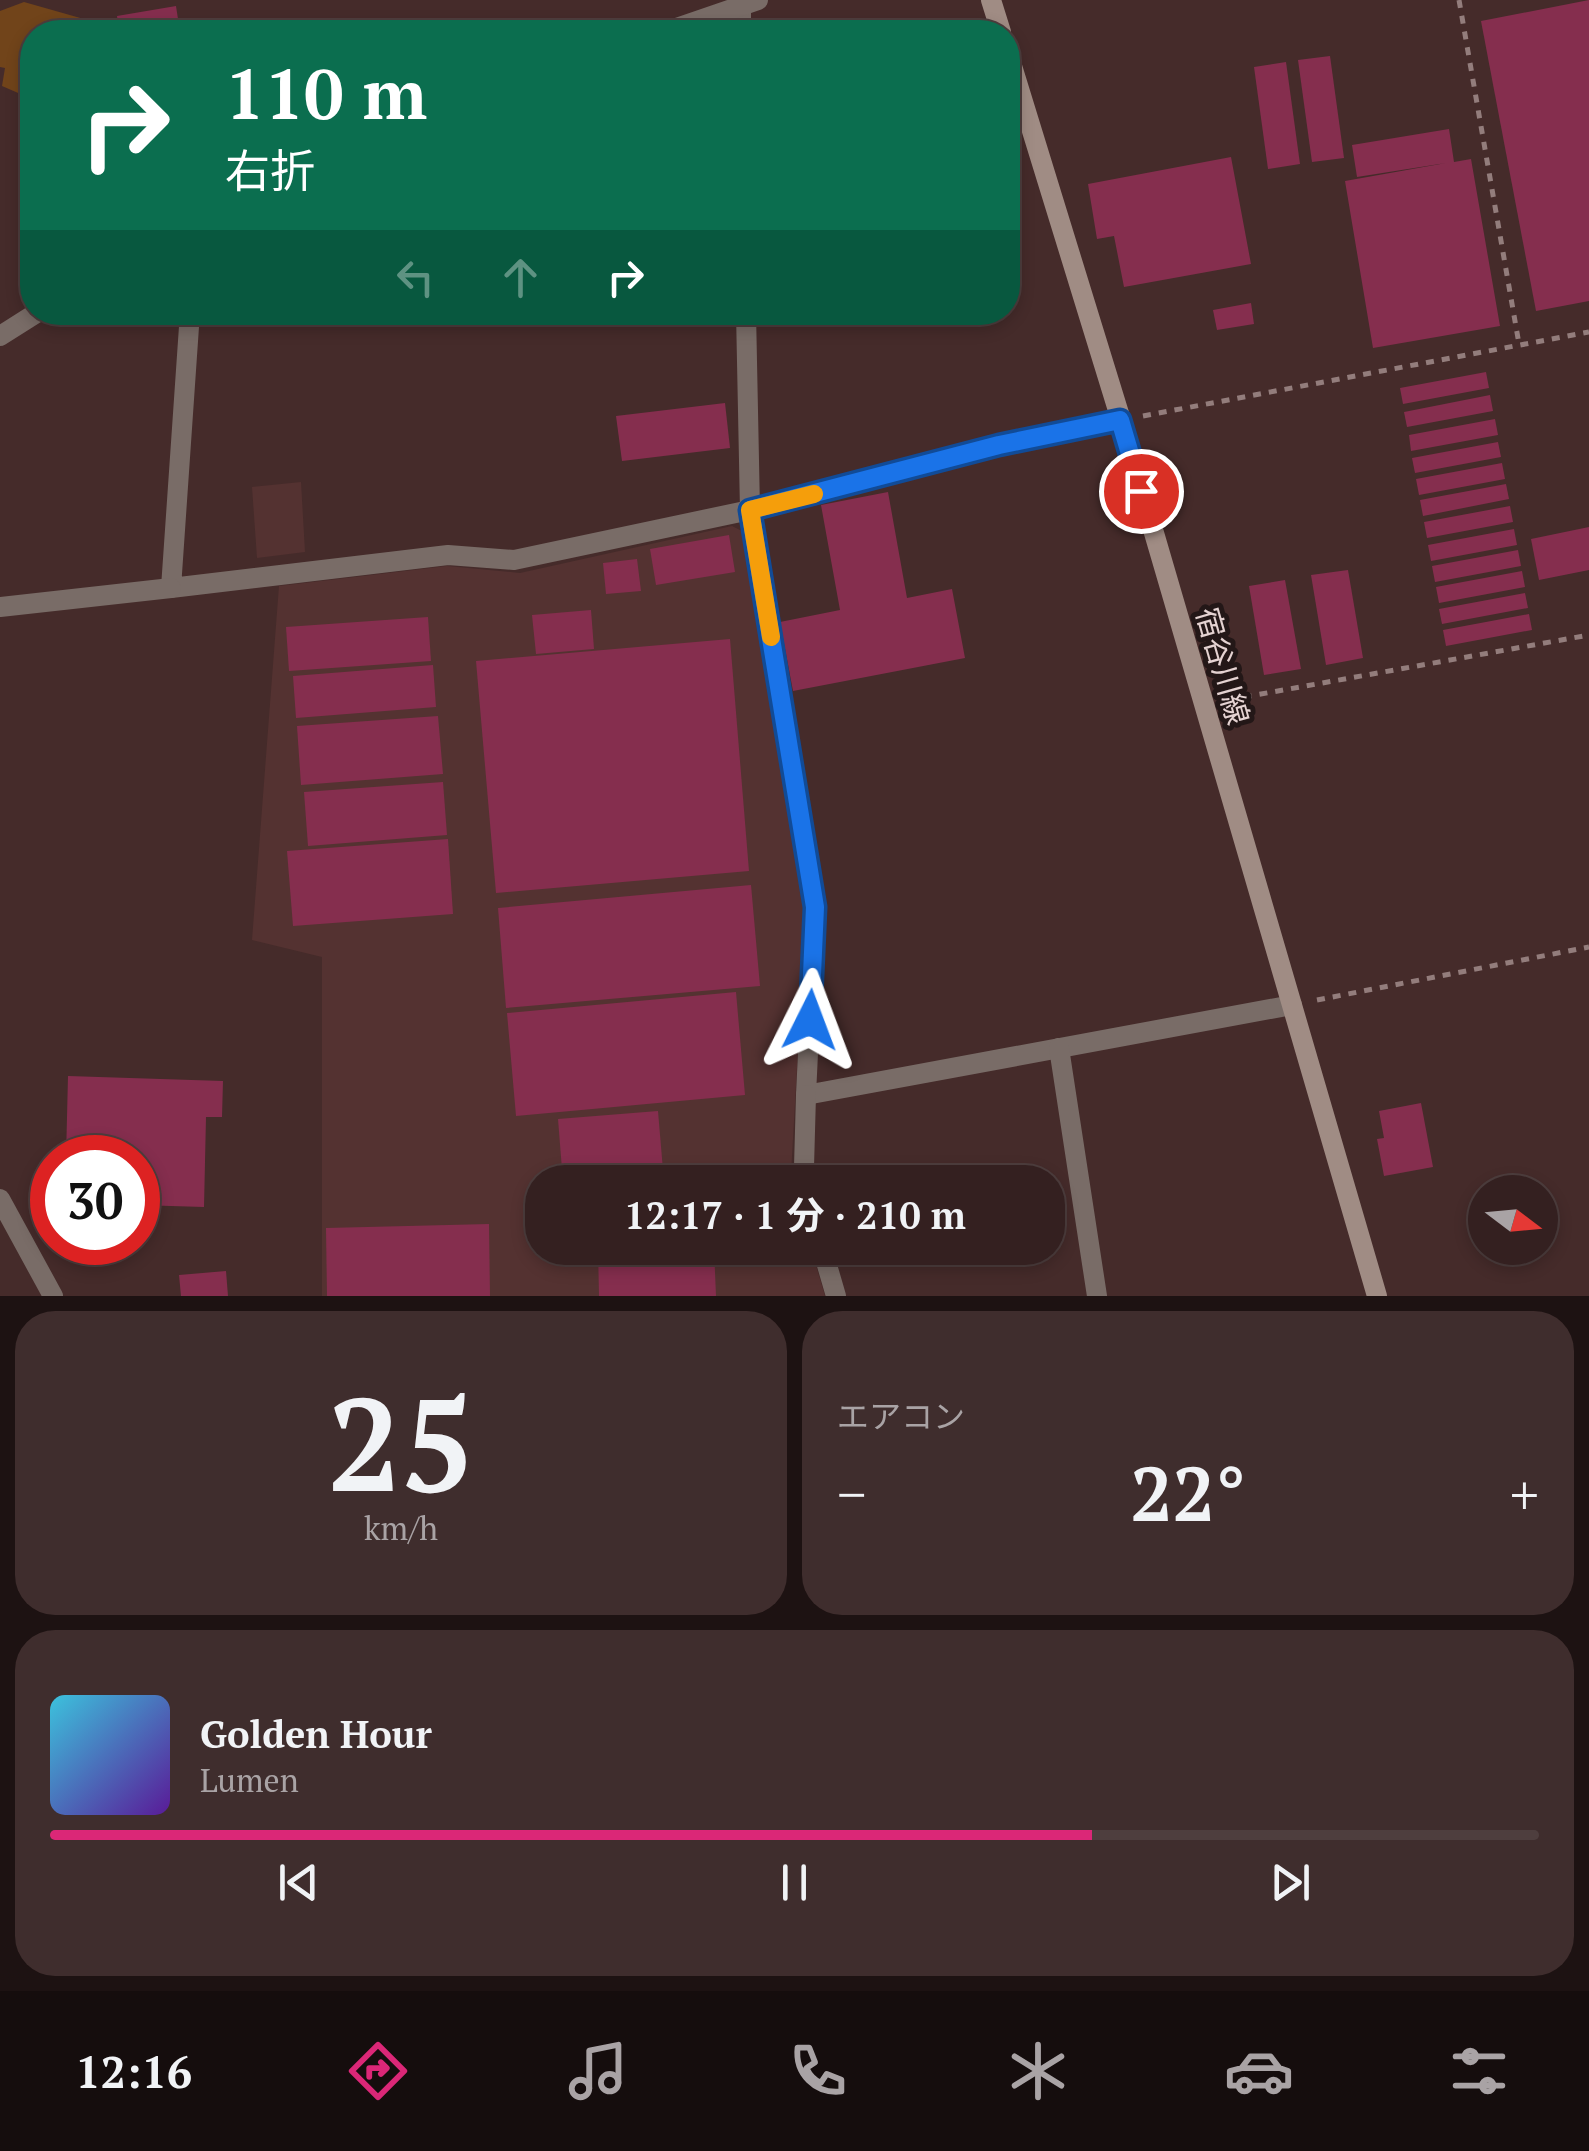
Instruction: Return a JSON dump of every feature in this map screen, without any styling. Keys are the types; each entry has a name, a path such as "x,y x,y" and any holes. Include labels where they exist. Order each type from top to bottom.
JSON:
{"main road":[{"name":"宿谷川線","path":"1020,92 1377,1296"}],"street":[{"path":"700,20 749,3"},
{"path":"171,588 189,325"},
{"path":"746,325 750,510 815,907 804,1165"},
{"path":"0,607 448,555 514,560 750,510 999,445 1120,420"},
{"path":"806,1095 1292,1004"},
{"path":"1059,1048 1098,1296"},
{"path":"0,1198 53,1296"},
{"path":"827,1265 836,1296"}],"path":[{"path":"1458,0 1519,344"},
{"path":"1120,420 1589,332"},
{"path":"1202,704 1589,635"},
{"path":"1292,1004 1589,947"}],"shaded area":[{"path":"24,2 87,20 20,20 20,94 2,86 5,68 0,67 0,11"},
{"path":"301,482 305,552 257,558 252,487"},
{"path":"732,526 742,531 806,909 792,1165 525,1165 525,1265 816,1265 825,1296 322,1296 322,957 252,940 279,586 447,566 520,573"}],"building":[{"path":"1589,0 1589,301 1536,311 1481,21"},
{"path":"176,6 178,20 118,20 117,16"},
{"path":"1330,56 1344,158 1312,162 1298,60"},
{"path":"1286,62 1300,164 1268,169 1254,67"},
{"path":"1449,129 1454,162 1471,159 1500,326 1373,348 1345,181 1446,163 1357,177 1352,145"},
{"path":"1231,157 1251,264 1124,287 1114,236 1097,239 1088,184"},
{"path":"1251,303 1254,324 1217,330 1213,310"},
{"path":"1486,372 1489,388 1403,404 1400,388"},
{"path":"1490,395 1493,411 1407,427 1404,412"},
{"path":"725,403 730,448 622,461 616,416"},
{"path":"1495,419 1498,435 1411,451 1409,435"},
{"path":"1498,442 1501,457 1415,473 1412,458"},
{"path":"1502,463 1505,479 1419,495 1416,479"},
{"path":"1506,484 1509,499 1423,516 1420,500"},
{"path":"888,492 907,598 952,589 965,658 793,691 780,622 840,610 821,505"},
{"path":"1510,506 1513,522 1427,538 1424,522"},
{"path":"1589,527 1589,570 1539,580 1531,539"},
{"path":"1514,529 1517,545 1431,561 1428,545"},
{"path":"729,535 735,572 656,585 650,549"},
{"path":"1518,550 1521,566 1435,582 1432,566"},
{"path":"637,559 641,591 606,594 603,563"},
{"path":"1348,570 1363,658 1326,665 1311,575"},
{"path":"1522,571 1525,587 1439,603 1436,587"},
{"path":"1285,580 1301,669 1264,675 1249,586"},
{"path":"1525,593 1528,608 1442,624 1439,609"},
{"path":"591,610 594,649 536,654 532,615"},
{"path":"1529,614 1532,630 1446,646 1443,630"},
{"path":"428,617 431,661 289,671 286,627"},
{"path":"730,639 749,871 496,893 476,661"},
{"path":"433,665 436,707 296,718 293,676"},
{"path":"438,716 443,774 301,785 297,726"},
{"path":"443,782 447,835 308,846 304,792"},
{"path":"448,839 453,914 293,926 287,851"},
{"path":"751,885 760,986 506,1008 498,908"},
{"path":"736,992 745,1095 516,1116 507,1013"},
{"path":"68,1076 223,1081 222,1117 206,1117 204,1207 160,1206 160,1135 67,1135"},
{"path":"1421,1103 1433,1167 1384,1176 1377,1139 1384,1138 1379,1111"},
{"path":"658,1111 663,1165 562,1165 558,1119"},
{"path":"489,1224 490,1296 327,1296 326,1228"},
{"path":"598,1265 715,1265 716,1296 599,1296"},
{"path":"226,1271 228,1296 181,1296 179,1275"}],"slow traffic":[{"path":"771,637 750,510 814,494"}],"route":[{"path":"810,1020 815,907 750,510 999,445 1120,420 1141,491"}]}
